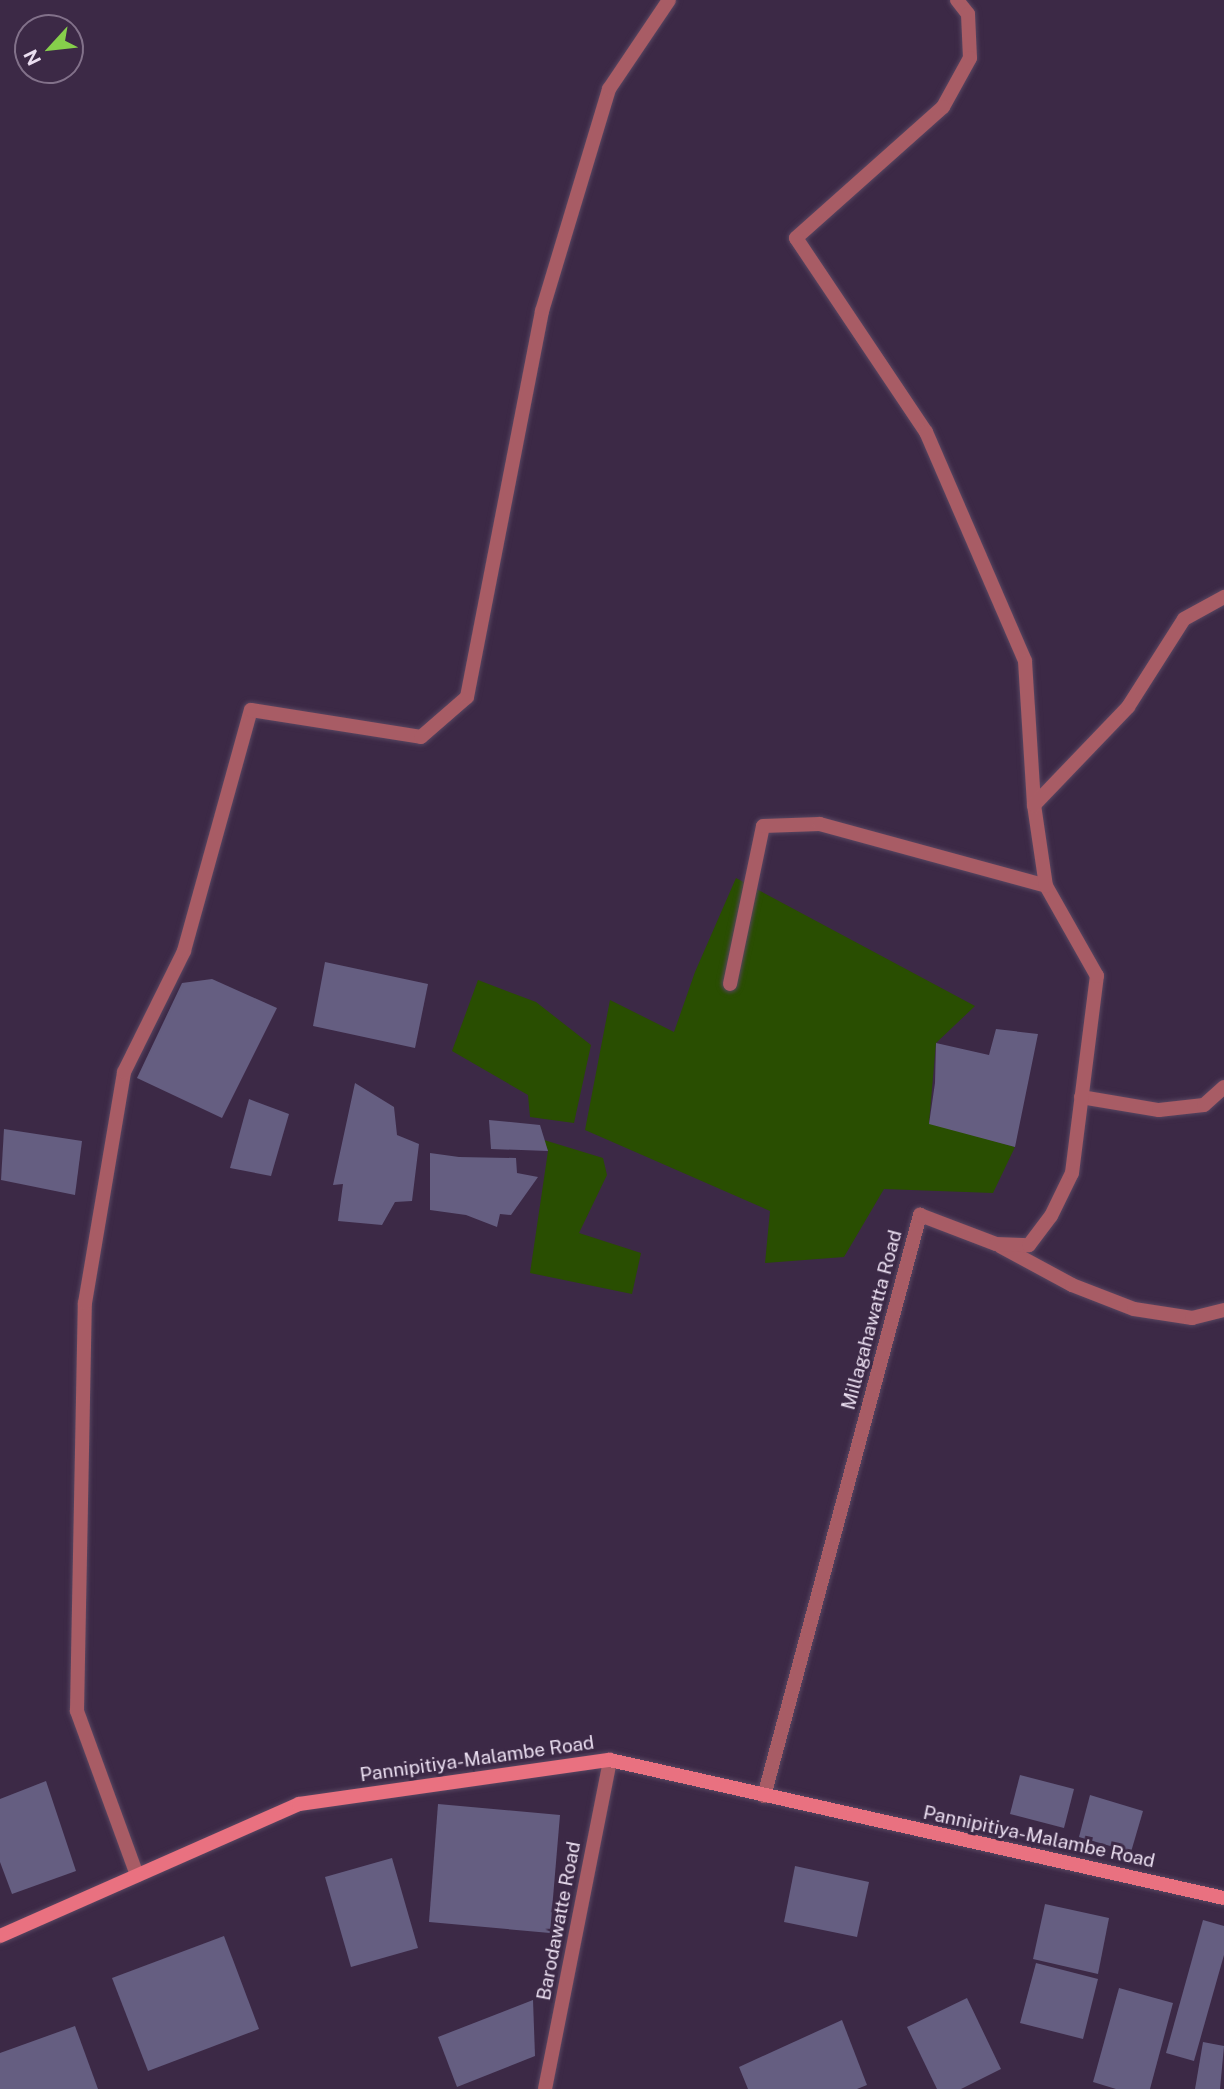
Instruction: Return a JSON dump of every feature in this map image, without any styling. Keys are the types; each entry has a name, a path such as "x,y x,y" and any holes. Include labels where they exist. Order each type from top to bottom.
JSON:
{"street":[{"path":"137,1875 77,1711 85,1303 124,1072 184,951 251,710 421,737 467,696 542,311 609,89 669,0"},
{"name":"Millagahawatta Road","path":"764,1796 920,1215 996,1244 1029,1245 1051,1216 1072,1173 1097,976 1046,886 1034,805 1025,661 926,432 796,237 943,107 970,58 968,14 957,0"},
{"path":"1034,805 1128,707 1184,619 1224,597"},
{"path":"730,984 763,826 820,824 1046,886"},
{"path":"1080,1097 1159,1110 1204,1105 1224,1087"},
{"path":"996,1244 1072,1285 1134,1309 1192,1318 1224,1310"},
{"name":"Pannipitiya-Malambe Road","path":"0,1936 299,1804 610,1760 1224,1898"},
{"name":"Barodawatte Road","path":"545,2089 610,1760"}],"green space":[{"path":"736,878 975,1006 936,1043 929,1123 1015,1147 993,1193 884,1189 844,1257 765,1263 770,1211 585,1130 610,1000 674,1032 695,972"},
{"path":"478,980 536,1002 591,1045 574,1123 530,1117 528,1095 452,1051"},
{"path":"544,1140 603,1158 607,1175 579,1233 641,1253 632,1294 530,1273 548,1151"}],"building":[{"path":"325,962 428,984 415,1048 313,1026"},
{"path":"212,979 277,1008 222,1118 137,1078 182,983"},
{"path":"996,1029 1038,1034 1015,1147 929,1124 935,1083 936,1043 989,1055"},
{"path":"355,1083 394,1107 397,1135 419,1144 412,1201 395,1202 382,1225 338,1221 343,1184 333,1185"},
{"path":"249,1099 289,1114 271,1176 230,1168"},
{"path":"489,1120 540,1125 548,1151 491,1149"},
{"path":"4,1129 82,1141 75,1195 1,1180"},
{"path":"430,1153 459,1157 516,1158 517,1173 538,1177 511,1215 500,1214 497,1227 466,1215 430,1210"},
{"path":"1020,1775 1074,1789 1064,1828 1010,1814"},
{"path":"46,1781 76,1871 12,1894 0,1862 0,1799"},
{"path":"1090,1795 1143,1811 1131,1852 1079,1837"},
{"path":"438,1804 560,1815 550,1933 429,1922"},
{"path":"392,1858 418,1948 351,1967 325,1877"},
{"path":"795,1866 869,1882 857,1937 784,1922"},
{"path":"1045,1904 1109,1918 1098,1974 1033,1959"},
{"path":"1203,1920 1224,1926 1224,1955 1194,2061 1166,2053"},
{"path":"224,1936 259,2029 148,2071 112,1978"},
{"path":"1036,1963 1098,1979 1083,2039 1020,2023"},
{"path":"1119,1988 1173,2003 1150,2089 1116,2089 1093,2082"},
{"path":"967,1998 1001,2069 961,2089 937,2089 907,2027"},
{"path":"533,2000 535,2056 457,2087 438,2037"},
{"path":"842,2020 867,2085 857,2089 748,2089 739,2067"},
{"path":"75,2026 98,2089 0,2089 0,2053"},
{"path":"1203,2042 1224,2046 1220,2089 1195,2089"}]}
